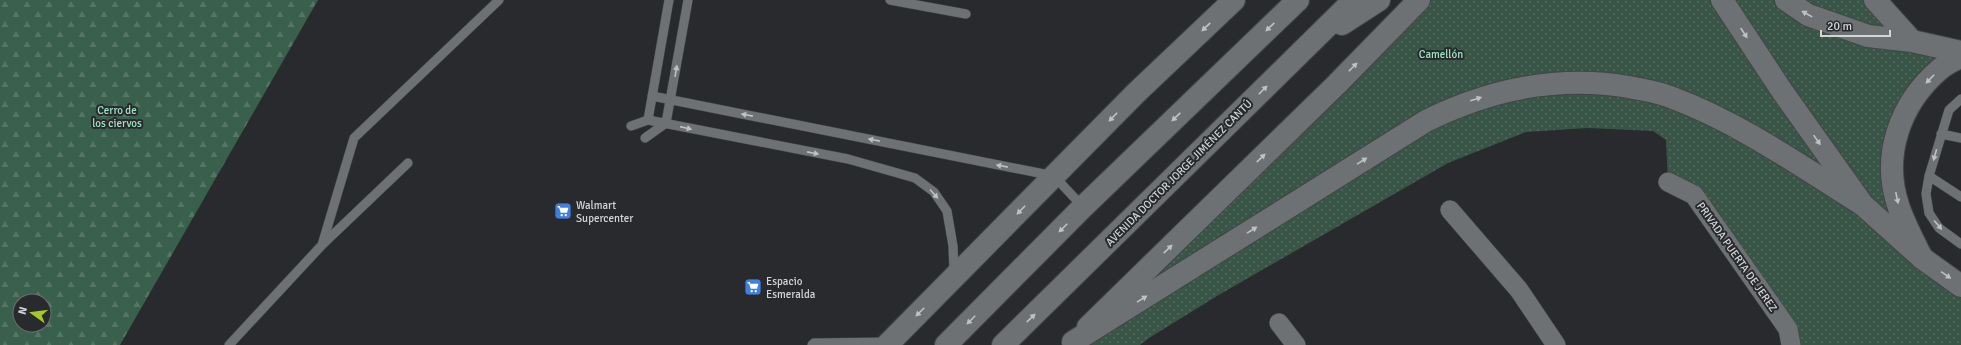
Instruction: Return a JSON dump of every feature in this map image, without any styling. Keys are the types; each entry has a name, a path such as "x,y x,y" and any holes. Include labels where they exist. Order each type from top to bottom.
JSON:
{"main road":[{"path":"946,345 1083,207 1298,0"},
{"name":"AVENIDA DOCTOR JORGE JIMÉNEZ CANTÚ","path":"1003,345 1354,0"},
{"path":"1308,46 1379,0"},
{"path":"1071,343 1337,84 1420,0"},
{"path":"1722,0 1782,91 1863,205"},
{"path":"1786,0 1808,15 1838,27 1868,36 1912,41 1961,52"},
{"path":"1875,0 1912,41"},
{"path":"889,344 1136,93 1231,1"},
{"path":"1922,258 1899,208 1891,168 1894,138 1908,109 1927,82 1941,68 1961,56"},
{"path":"1071,343 1426,121 1477,99 1532,86 1562,82 1604,83 1650,91 1672,97 1709,113 1786,156 1863,205 1922,258 1961,286"}],"street":[{"name":"PRIVADA PUERTA DE JEREZ","path":"1668,182 1694,195 1788,330 1791,345"},
{"path":"1450,210 1519,290 1556,345"},
{"path":"1279,323 1296,345"}],"lane":[{"path":"322,245 354,138 499,0"},
{"path":"648,120 669,0"},
{"path":"645,138 666,123 688,0"},
{"path":"890,0 966,14"},
{"path":"652,96 1054,176 1083,207"},
{"path":"1961,100 1949,110 1941,134 1926,194 1928,213 1939,228 1961,244"},
{"path":"631,126 648,120 666,123 848,159 915,178 934,192 947,211 953,246 955,278"},
{"path":"1941,134 1961,138"},
{"path":"229,345 322,245 408,163"},
{"path":"1930,176 1961,196"},
{"path":"812,345 814,343 889,344"}],"green space":[{"name":"Cerro de los ciervos","path":"0,0 318,0 120,345 0,345"},
{"name":"Camellón","path":"1418,0 1875,0 1912,41 1961,52 1927,81 1891,168 1922,258 1961,286 1961,345 1791,345 1694,195 1668,182 1666,140 1653,131 1588,128 1526,132 1448,163 1217,296 1140,345 1070,345"}],"place":[{"name":"Walmart Supercenter","path":"563,211"},
{"name":"Espacio Esmeralda","path":"753,287"}]}
